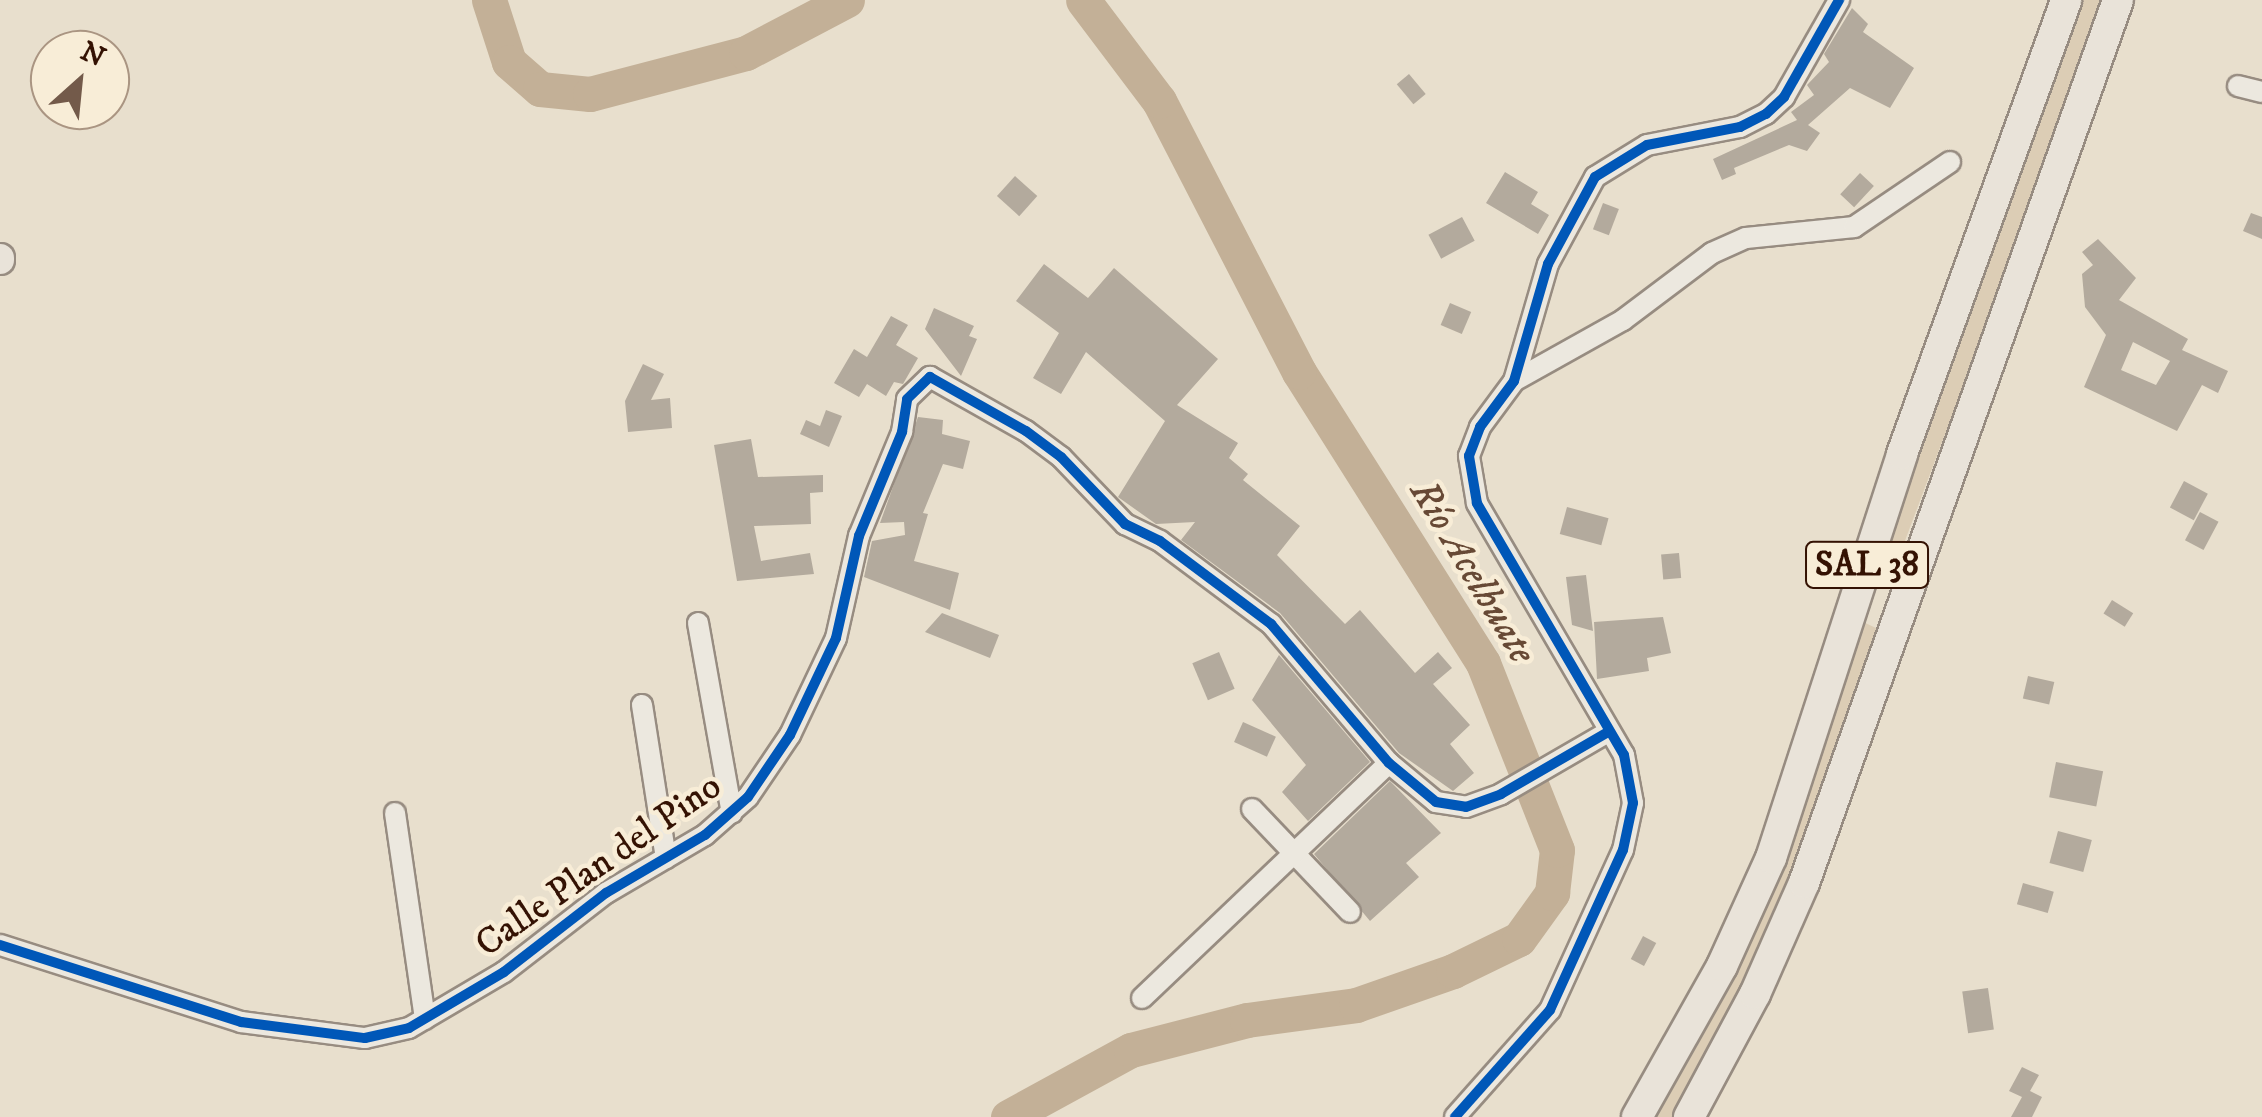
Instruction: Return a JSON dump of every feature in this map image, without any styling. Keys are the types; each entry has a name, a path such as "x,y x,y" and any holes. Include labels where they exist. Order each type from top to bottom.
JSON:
{"highway":[{"name":"SAL 38","path":"1637,1117 1722,966 1771,858 1874,543 2066,0"},
{"name":"SAL 38","path":"1689,1117 1796,901 1915,556 2076,129 2118,0"},
{"path":"1874,543 1876,558 1894,571 1915,556"},
{"path":"1850,617 1862,602 1875,604 1890,613 1891,630"}],"street":[{"path":"1455,1117 1550,1010 1623,850 1632,777 1470,480 1469,456 1480,427 1514,380 1548,264 1595,178 1618,157 1647,145 1740,127 1766,114 1784,98 1839,0"},
{"path":"2238,86 2262,92"},
{"path":"1514,380 1623,320 1712,253 1746,238 1854,227 1950,162"},
{"name":"Calle Plan del Pino","path":"0,945 224,1017 296,1032 377,1036 425,1018 504,972 606,893 666,858 732,812 790,735 831,649 859,536 902,432 907,398 930,377 1026,431 1062,457 1125,524 1160,541 1271,624 1389,763 1448,806 1502,794 1608,732"},
{"path":"698,623 732,812"},
{"path":"642,705 666,858"},
{"path":"1142,998 1389,763"},
{"path":"1252,809 1350,912"},
{"path":"395,814 425,1018"}],"shaded area":[{"path":"2080,0 2108,0 1897,562 1882,552"},
{"path":"1861,621 1876,628 1876,641 1794,885 1676,1117 1647,1117"}],"building":[{"path":"1852,8 1868,24 1863,32 1914,68 1890,108 1850,88 1808,125 1820,133 1807,151 1789,145 1734,168 1736,174 1722,180 1713,159 1797,120 1791,112 1814,95 1807,85 1829,62 1824,54"},
{"path":"1409,74 1426,94 1413,104 1397,84"},
{"path":"1505,172 1538,192 1531,204 1549,215 1538,234 1486,203"},
{"path":"1860,173 1874,186 1854,207 1840,194"},
{"path":"1015,176 1037,196 1019,216 997,196"},
{"path":"1603,203 1619,209 1609,235 1593,229"},
{"path":"2251,213 2262,217 2262,239 2243,231"},
{"path":"1462,217 1475,241 1441,259 1428,235"},
{"path":"2098,239 2136,278 2119,300 2188,339 2182,350 2228,371 2218,393 2202,385 2177,431 2084,387 2106,335 2085,307 2082,274 2093,265 2082,252","holes":["2133,342 2170,361 2156,385 2121,370"]},
{"path":"1044,264 1088,298 1114,268 1218,359 1177,405 1238,443 1229,458 1248,474 1243,480 1300,526 1277,555 1345,624 1360,610 1415,673 1438,652 1452,668 1433,684 1470,725 1450,744 1474,773 1453,791 1399,753 1280,613 1181,540 1195,522 1156,524 1118,497 1165,421 1086,352 1061,394 1033,378 1059,333 1016,301"},
{"path":"1450,303 1471,312 1462,334 1441,325"},
{"path":"934,308 974,326 969,336 977,339 961,376 925,329"},
{"path":"891,316 908,325 896,345 918,358 903,384 894,382 886,396 867,384 859,397 834,383 854,349 867,357"},
{"path":"643,364 664,374 651,400 670,398 672,428 628,432 625,401"},
{"path":"826,410 842,416 829,447 800,434 806,420 820,426"},
{"path":"918,417 943,420 942,434 970,441 963,469 943,464 923,513 928,514 914,561 959,573 950,610 864,577 872,541 905,535 904,522 880,523"},
{"path":"751,439 758,477 823,475 823,492 810,493 811,524 754,526 761,561 810,553 814,574 737,581 714,445"},
{"path":"2184,481 2208,494 2194,520 2170,507"},
{"path":"1567,507 1609,518 1601,545 1560,534"},
{"path":"2200,512 2219,522 2204,550 2185,540"},
{"path":"1679,553 1681,578 1663,579 1661,555"},
{"path":"1586,575 1593,631 1572,625 1566,577"},
{"path":"2112,600 2133,613 2125,627 2104,614"},
{"path":"942,613 999,635 990,658 925,632"},
{"path":"1663,617 1671,653 1647,658 1649,671 1597,679 1594,622"},
{"path":"1219,652 1235,689 1208,700 1192,663"},
{"path":"1279,655 1370,762 1308,821 1282,792 1306,765 1252,700"},
{"path":"2028,676 2054,682 2049,704 2023,698"},
{"path":"1243,722 1276,737 1267,757 1234,742"},
{"path":"2056,762 2103,771 2096,806 2049,797"},
{"path":"1390,781 1441,833 1406,863 1419,877 1370,921 1314,854"},
{"path":"2058,831 2092,840 2083,872 2049,863"},
{"path":"2023,883 2054,892 2048,913 2017,904"},
{"path":"1643,936 1656,943 1644,966 1631,959"},
{"path":"1988,988 1994,1030 1968,1033 1962,992"},
{"path":"2022,1067 2039,1075 2030,1091 2042,1097 2032,1117 2011,1117 2022,1097 2009,1091"}],"waterway":[{"name":"Río Acelhuate","path":"489,0 509,62 540,89 590,94 746,53 847,0"},
{"name":"Río Acelhuate","path":"1008,1117 1131,1050 1247,1020 1356,1005 1453,971 1519,939 1552,893 1557,850 1483,663 1299,372 1159,101 1083,0"}],"cycle path":[{"path":"1455,1117 1550,1010 1623,850 1633,803 1624,755 1477,503 1469,456 1480,427 1514,381 1548,264 1595,177 1647,145 1740,127 1766,114 1784,97 1839,0"},
{"path":"0,945 241,1022 365,1038 409,1028 504,972 606,893 705,835 748,797 790,735 836,638 859,536 902,432 907,399 930,377 1026,431 1061,457 1125,524 1160,541 1271,624 1389,763 1436,802 1466,807 1501,794 1608,732"}]}
